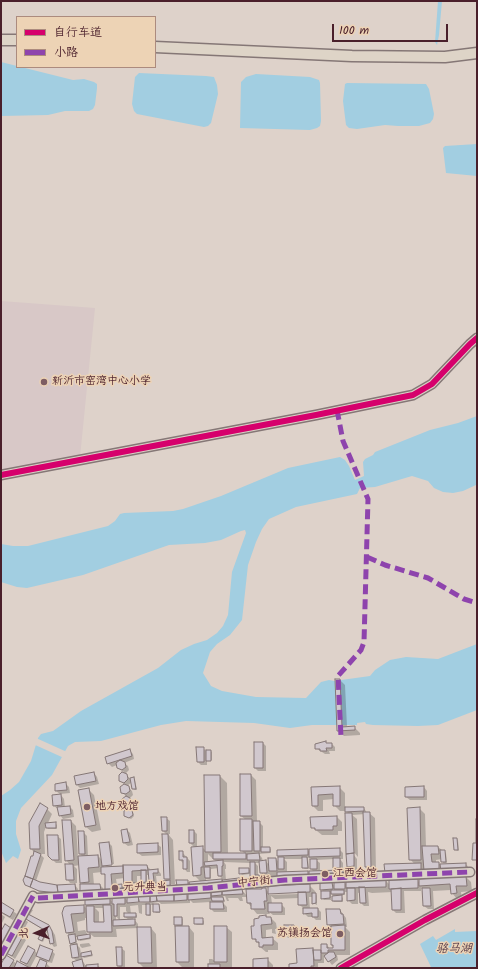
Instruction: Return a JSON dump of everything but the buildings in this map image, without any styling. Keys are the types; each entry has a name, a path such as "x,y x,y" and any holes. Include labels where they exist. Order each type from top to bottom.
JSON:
{"main road":[{"path":"1,40 16,40"},
{"path":"156,47 352,56 445,57 477,53"}],"street":[{"path":"1,476 316,415 413,394 432,384 477,338"},
{"name":"中宁街","path":"1,955 36,897 208,888 285,880 470,872"},
{"path":"341,968 425,920 477,893"}],"shaded area":[{"name":"新沂市窑湾中心小学","path":"1,301 95,308 80,457 1,472"}],"water":[{"path":"438,1 442,1 437,45 435,42"},
{"path":"1,62 16,66 16,68 25,68 73,80 84,79 97,84 95,105 93,109 89,111 65,111 48,115 1,116"},
{"path":"139,73 214,77 218,94 211,123 204,127 137,114 134,111 132,104 135,77"},
{"path":"256,74 310,77 319,80 320,126 310,130 240,128 241,82 246,77"},
{"path":"345,84 426,84 429,89 434,114 433,119 430,123 419,126 385,125 357,129 349,128 346,125 343,101"},
{"path":"477,144 477,176 446,173 443,148 445,146"},
{"path":"477,416 476,485 463,491 453,493 443,492 434,488 428,481 412,476 375,487 360,488 357,494 296,507 269,519 256,542 248,565 242,620 230,635 217,644 210,652 203,673 211,686 222,691 256,697 306,698 321,682 370,676 375,670 390,660 406,657 438,659 477,644 477,710 438,725 418,726 373,725 366,724 365,722 357,723 357,725 312,725 290,728 254,723 186,721 161,725 101,741 75,742 68,746 52,775 21,808 16,821 16,834 21,850 18,859 13,856 6,863 1,851 1,796 19,782 31,761 38,738 41,734 53,731 81,711 158,668 181,650 207,640 217,633 223,626 228,615 232,572 246,533 245,530 221,540 205,543 169,545 83,575 27,588 17,587 1,582 1,544 28,546 108,526 115,521 120,514 124,513 173,511 183,509 221,496 288,468 340,457 345,460 349,466 355,480 364,476 363,462 375,452 430,430 458,423"},
{"name":"骆马湖","path":"455,929 455,932 477,931 477,968 430,968 431,967 420,944 433,936 436,940"}],"pier":[{"path":"36,738 67,752 64,758 33,744"}],"marked path":[{"path":"337,410 343,441 368,499 364,642 361,650 338,676 341,737"},
{"path":"367,557 385,565 428,578 464,599 477,603"},
{"path":"38,898 208,888 285,880 470,872"},
{"path":"1,955 33,896"}],"cycle path":[{"path":"1,475 413,395 432,384 477,338"},
{"path":"341,968 425,920 477,893"}],"place":[{"name":"新沂市窑湾中心小学","path":"44,382"},
{"name":"地方戏馆","path":"87,807"},
{"name":"江西会馆","path":"325,874"},
{"name":"元升典当","path":"115,888"},
{"name":"苏镇扬会馆","path":"340,934"}]}
